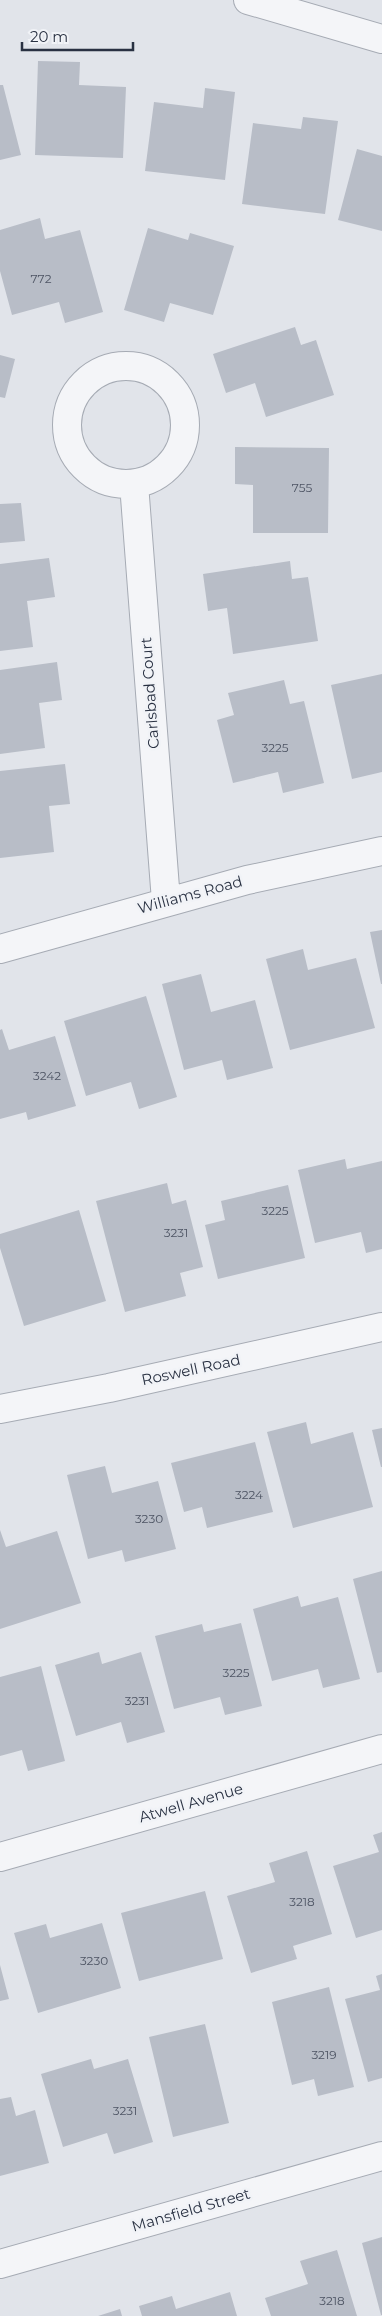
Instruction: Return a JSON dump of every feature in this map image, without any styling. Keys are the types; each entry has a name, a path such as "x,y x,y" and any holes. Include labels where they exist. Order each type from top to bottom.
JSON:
{"street":[{"path":"248,0 382,39"},
{"path":"118,366 137,366 154,372 169,383 180,398 185,417 185,435 179,453 168,468 152,478 134,484 113,482 94,475 79,461 69,443 66,423 70,402 82,385 98,372 118,366"},
{"name":"Carlsbad Court","path":"134,484 166,901"},
{"name":"Williams Road","path":"0,948 247,880 382,851"},
{"name":"Roswell Road","path":"0,1409 108,1388 382,1327"},
{"name":"Atwell Avenue","path":"0,1857 382,1749"},
{"name":"Mansfield Street","path":"0,2264 382,2156"}],"building":[{"path":"38,61 80,62 79,85 126,87 123,158 35,155"},
{"path":"0,85 3,85 21,155 0,160"},
{"path":"205,88 235,92 225,180 145,171 154,102 203,108"},
{"path":"303,117 338,121 325,214 242,204 253,123 301,129"},
{"path":"357,149 382,156 382,231 338,220"},
{"path":"40,218 45,239 80,230 103,312 65,323 59,302 12,315 0,271 0,230"},
{"path":"148,228 188,240 190,233 234,246 213,315 170,303 164,322 124,310"},
{"path":"295,327 301,345 316,340 334,395 266,417 255,383 226,393 213,354"},
{"path":"0,355 15,359 5,398 0,397"},
{"path":"235,447 329,448 328,533 253,533 253,485 235,484"},
{"path":"21,503 25,541 0,543 0,504"},
{"path":"49,558 55,597 27,601 33,647 0,651 0,564"},
{"path":"290,561 292,579 308,577 318,641 233,654 227,608 208,611 203,574"},
{"path":"57,662 62,700 39,703 45,748 0,754 0,670"},
{"path":"382,674 382,772 352,779 331,685"},
{"path":"284,680 290,704 304,701 324,783 283,793 278,772 233,783 217,720 234,715 228,693"},
{"path":"65,764 70,804 49,806 54,852 0,858 0,771"},
{"path":"382,930 382,984 381,984 370,932"},
{"path":"303,949 308,970 356,958 375,1028 290,1050 266,959"},
{"path":"201,974 211,1012 255,1000 273,1068 227,1080 222,1060 184,1070 162,984"},
{"path":"146,996 177,1097 139,1109 131,1082 86,1096 64,1021"},
{"path":"2,1029 9,1050 55,1036 76,1106 28,1120 26,1112 0,1119 0,1030"},
{"path":"345,1159 347,1169 382,1161 382,1249 366,1253 361,1232 315,1243 298,1170"},
{"path":"167,1183 172,1204 186,1200 203,1267 180,1273 186,1296 125,1312 96,1201"},
{"path":"288,1185 305,1258 218,1279 205,1225 225,1220 221,1201"},
{"path":"79,1210 106,1301 24,1326 0,1248 0,1234"},
{"path":"306,1422 311,1444 353,1432 373,1507 293,1528 267,1432"},
{"path":"382,1428 382,1467 381,1467 372,1430"},
{"path":"255,1442 273,1512 207,1528 202,1507 184,1512 171,1463"},
{"path":"105,1466 112,1493 158,1481 176,1549 125,1562 122,1550 88,1559 67,1475"},
{"path":"0,1530 6,1547 57,1531 81,1603 0,1629"},
{"path":"382,1571 382,1672 377,1673 353,1579"},
{"path":"298,1596 301,1607 338,1597 360,1679 323,1688 318,1669 272,1681 253,1609"},
{"path":"241,1623 262,1706 225,1715 220,1697 174,1709 155,1636 202,1624 204,1632"},
{"path":"99,1652 102,1664 141,1652 165,1732 127,1743 121,1722 76,1736 55,1665"},
{"path":"41,1666 65,1761 28,1771 22,1750 0,1756 0,1677"},
{"path":"382,1832 382,1930 356,1938 333,1866 379,1852 373,1835"},
{"path":"307,1851 332,1934 293,1946 297,1959 251,1973 227,1896 275,1882 269,1863"},
{"path":"205,1891 223,1959 139,1981 121,1913"},
{"path":"102,1923 121,1988 38,2013 14,1933 46,1924 50,1938"},
{"path":"0,1965 9,1999 0,2001"},
{"path":"382,1974 382,2078 368,2082 345,1999 380,1990 376,1976"},
{"path":"329,1987 354,2087 318,2096 314,2079 292,2085 272,2002"},
{"path":"205,2024 229,2123 173,2137 149,2037"},
{"path":"91,2059 94,2069 128,2059 153,2142 114,2154 107,2133 63,2147 41,2074"},
{"path":"11,2097 16,2116 35,2110 49,2163 0,2176 0,2099"},
{"path":"382,2237 382,2315 381,2315 362,2243"},
{"path":"337,2250 357,2316 271,2316 265,2298 308,2284 300,2261"},
{"path":"230,2292 237,2316 142,2316 139,2306 172,2296 176,2309"},
{"path":"120,2309 122,2316 98,2316"}]}
